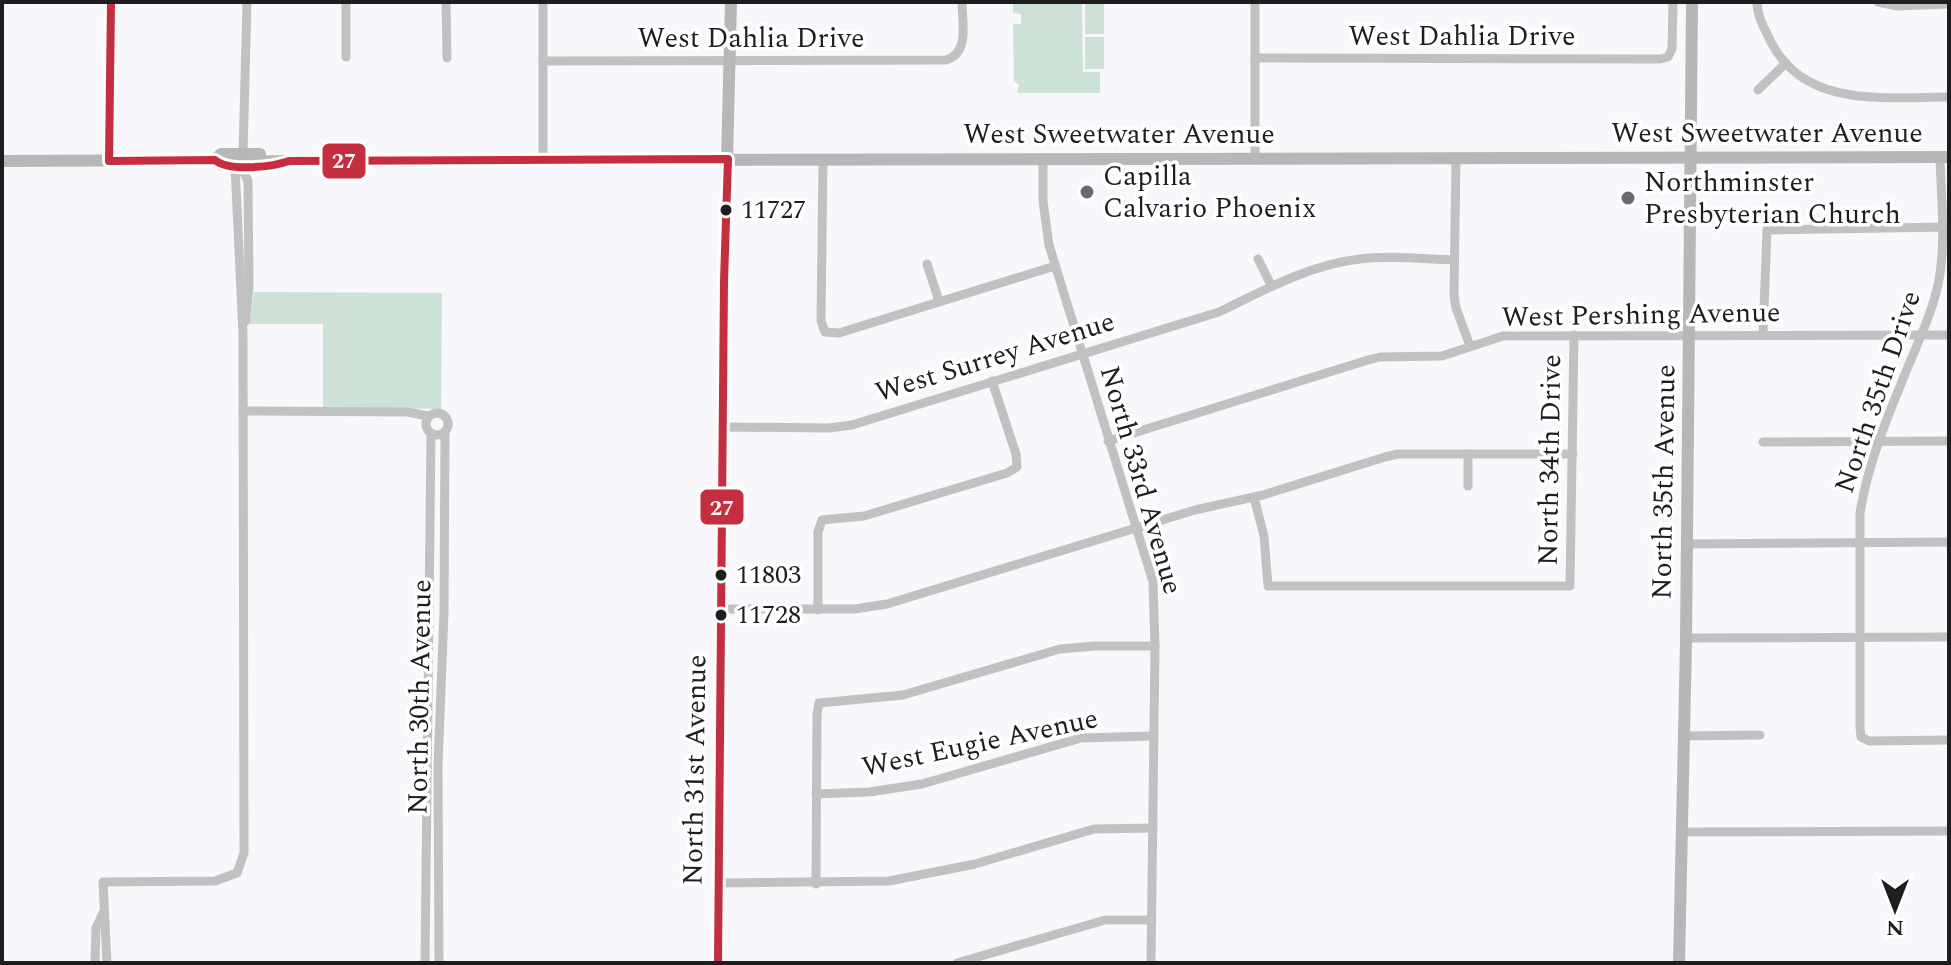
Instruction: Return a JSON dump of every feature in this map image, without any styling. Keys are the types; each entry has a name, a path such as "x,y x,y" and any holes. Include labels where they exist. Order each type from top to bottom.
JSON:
{"street":[{"path":"109,161 111,2"},
{"path":"107,963 103,882 215,881 237,873 244,853 243,334 235,166 249,161 247,2"},
{"path":"346,2 346,57"},
{"path":"446,2 447,58"},
{"path":"543,2 543,161"},
{"name":"North 31st Avenue","path":"718,963 731,2"},
{"name":"West Dahlia Drive","path":"543,61 946,60 958,54 963,44 962,2"},
{"path":"1255,2 1255,158"},
{"name":"West Dahlia Drive","path":"1255,58 1660,59 1668,57 1672,49 1673,2"},
{"name":"North 35th Avenue","path":"1679,963 1686,638 1692,2"},
{"path":"1757,2 1761,21 1776,52 1808,81 1841,94 1949,97"},
{"path":"1878,2 1897,6 1949,4"},
{"path":"1758,90 1786,63"},
{"name":"West Sweetwater Avenue","path":"2,161 218,157 249,161 280,154 289,161 1944,157"},
{"name":"West Sweetwater Avenue","path":"218,157 221,165 235,166"},
{"path":"1456,157 1456,308 1470,346"},
{"name":"North 35th Drive","path":"1944,157 1945,227 1939,278 1863,493 1860,542 1861,737 1869,741 1949,740"},
{"path":"823,159 821,321 825,332 839,333 1055,266"},
{"name":"North 33rd Avenue","path":"1043,159 1046,230 1055,266 1153,582 1151,963"},
{"path":"1763,335 1767,230 1945,227"},
{"path":"1258,259 1271,285"},
{"name":"West Surrey Avenue","path":"723,427 840,427 1219,312 1271,285 1309,271 1360,259 1454,260"},
{"path":"927,264 939,301"},
{"name":"North 34th Drive","path":"1254,497 1264,536 1268,586 1570,586 1574,335"},
{"name":"West Pershing Avenue","path":"1108,441 1368,360 1442,356 1503,336 1949,335"},
{"path":"818,610 818,532 822,520 864,516 1007,473 1017,467 1016,454 992,381"},
{"path":"243,411 407,412 428,416 437,412 445,415 449,423 445,432 438,435 431,433"},
{"name":"North 30th Avenue","path":"425,963 431,433 426,427 428,416"},
{"name":"North 30th Avenue","path":"439,963 438,766 444,613 445,432"},
{"path":"1763,442 1949,441"},
{"path":"721,609 854,609 887,604 1203,507 1254,497 1398,454 1573,454"},
{"path":"1468,454 1468,486"},
{"path":"1687,544 1949,542"},
{"path":"1686,638 1949,637"},
{"path":"816,884 819,703 903,695 1060,649 1155,646"},
{"path":"1684,736 1760,735"},
{"name":"West Eugie Avenue","path":"816,794 869,792 922,784 1081,738 1154,736"},
{"path":"718,883 889,881 975,864 1094,829 1153,828"},
{"path":"1683,832 1949,831"},
{"path":"95,963 96,928 103,913"},
{"path":"957,963 1105,920 1152,920"}],"green space":[{"path":"1013,2 1082,2 1083,72 1100,72 1100,93 1017,93 1019,85 1014,81 1013,24 1021,24 1021,14 1013,13"},
{"path":"1085,2 1104,2 1104,34 1085,34"},
{"path":"1085,37 1104,37 1104,69 1085,69"},
{"path":"254,292 442,293 441,409 323,407 323,324 248,324"}],"transit line":[{"name":"27","path":"111,2 109,161 215,160 230,166 251,167 289,161 728,159 724,281 718,963"}],"place":[{"name":"Capilla Calvario Phoenix","path":"1087,192"},
{"name":"Northminster Presbyterian Church","path":"1628,198"},
{"name":"11727","path":"726,210"},
{"name":"11803","path":"721,575"},
{"name":"11728","path":"721,615"}]}
